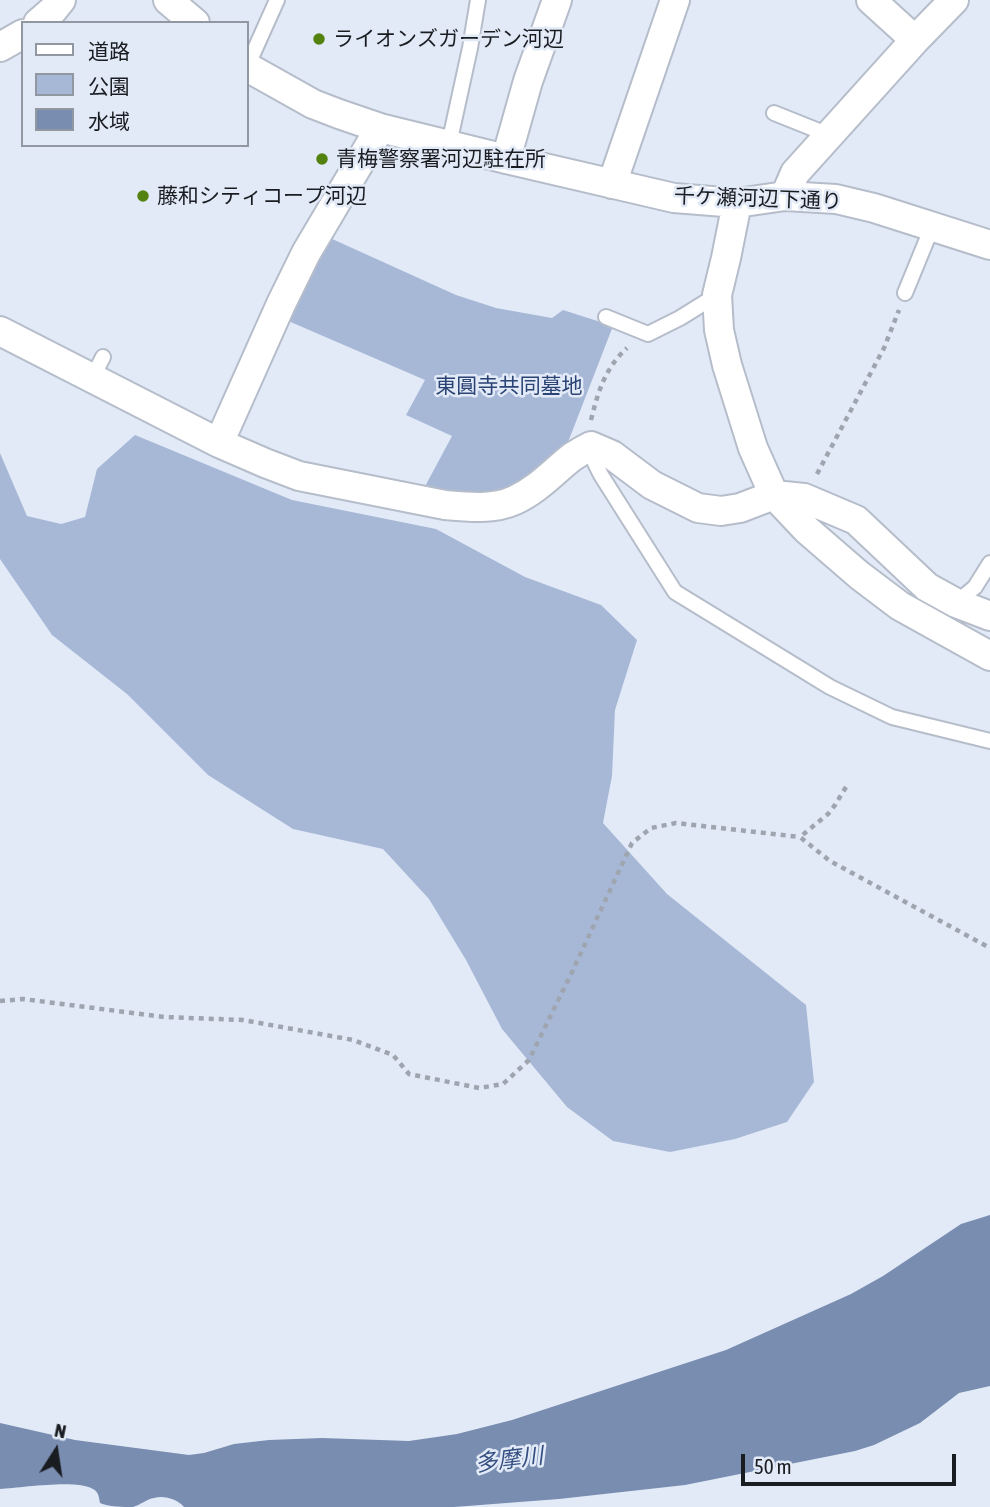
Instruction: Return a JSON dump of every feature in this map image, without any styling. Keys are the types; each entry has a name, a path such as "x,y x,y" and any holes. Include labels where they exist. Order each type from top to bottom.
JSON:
{"street":[{"path":"40,21 61,0"},
{"path":"168,0 193,21"},
{"path":"506,159 528,81 557,0"},
{"path":"612,184 675,0"},
{"path":"872,0 915,40"},
{"path":"785,196 795,173 954,0"},
{"path":"0,47 21,35"},
{"name":"千ケ瀬河辺下通り","path":"248,68 313,104 380,128 506,159 674,198 737,203 785,196 849,202 990,245"},
{"path":"219,443 306,253 380,128"},
{"path":"737,203 717,295 719,330 753,448 774,495 807,530 900,606 990,656"},
{"path":"0,331 97,368 219,443 299,476 445,505 490,507 514,501 544,482 573,456 591,446 612,454 652,485 698,508 721,512 774,495 804,498 856,520 927,587 990,617"}],"lane":[{"path":"248,65 277,0"},
{"path":"449,144 478,0"},
{"path":"774,113 829,135"},
{"path":"905,293 932,227"},
{"path":"607,317 648,334 717,295"},
{"path":"591,446 601,475 675,592 830,687 892,717 990,741"},
{"path":"956,603 975,587 990,563"}],"path":[{"path":"815,478 884,348 905,293"},
{"path":"591,446 591,420 602,381 615,360 631,345"},
{"path":"800,837 828,814 846,787"},
{"path":"0,1001 23,999 164,1017 243,1020 353,1040 393,1055 409,1074 479,1088 503,1084 529,1060 632,843 650,828 676,823 800,837 830,861 990,948"}],"green space":[{"name":"東圓寺共同墓地","path":"330,238 456,295 496,308 552,318 563,310 613,326 565,450 513,492 487,500 422,492 452,436 406,415 425,380 286,320"},
{"path":"135,435 292,500 436,529 525,577 601,605 637,640 615,710 612,776 603,823 667,894 806,1005 814,1082 787,1122 735,1139 670,1152 613,1141 567,1107 502,1029 466,960 429,899 383,849 293,829 208,775 127,694 52,635 0,559 0,453 27,516 61,524 85,517 97,469"}],"water":[{"name":"多摩川","path":"990,1215 990,1386 959,1393 920,1423 855,1451 685,1485 454,1507 184,1507 175,1500 162,1497 133,1507 121,1507 100,1503 96,1492 85,1486 62,1484 0,1489 0,1423 75,1440 189,1455 234,1444 269,1440 322,1438 409,1441 457,1434 512,1420 726,1350 851,1294 961,1224"}],"place":[{"name":"ライオンズガーデン河辺","path":"319,39"},
{"name":"青梅警察署河辺駐在所","path":"322,159"},
{"name":"藤和シティコープ河辺","path":"143,196"}]}
